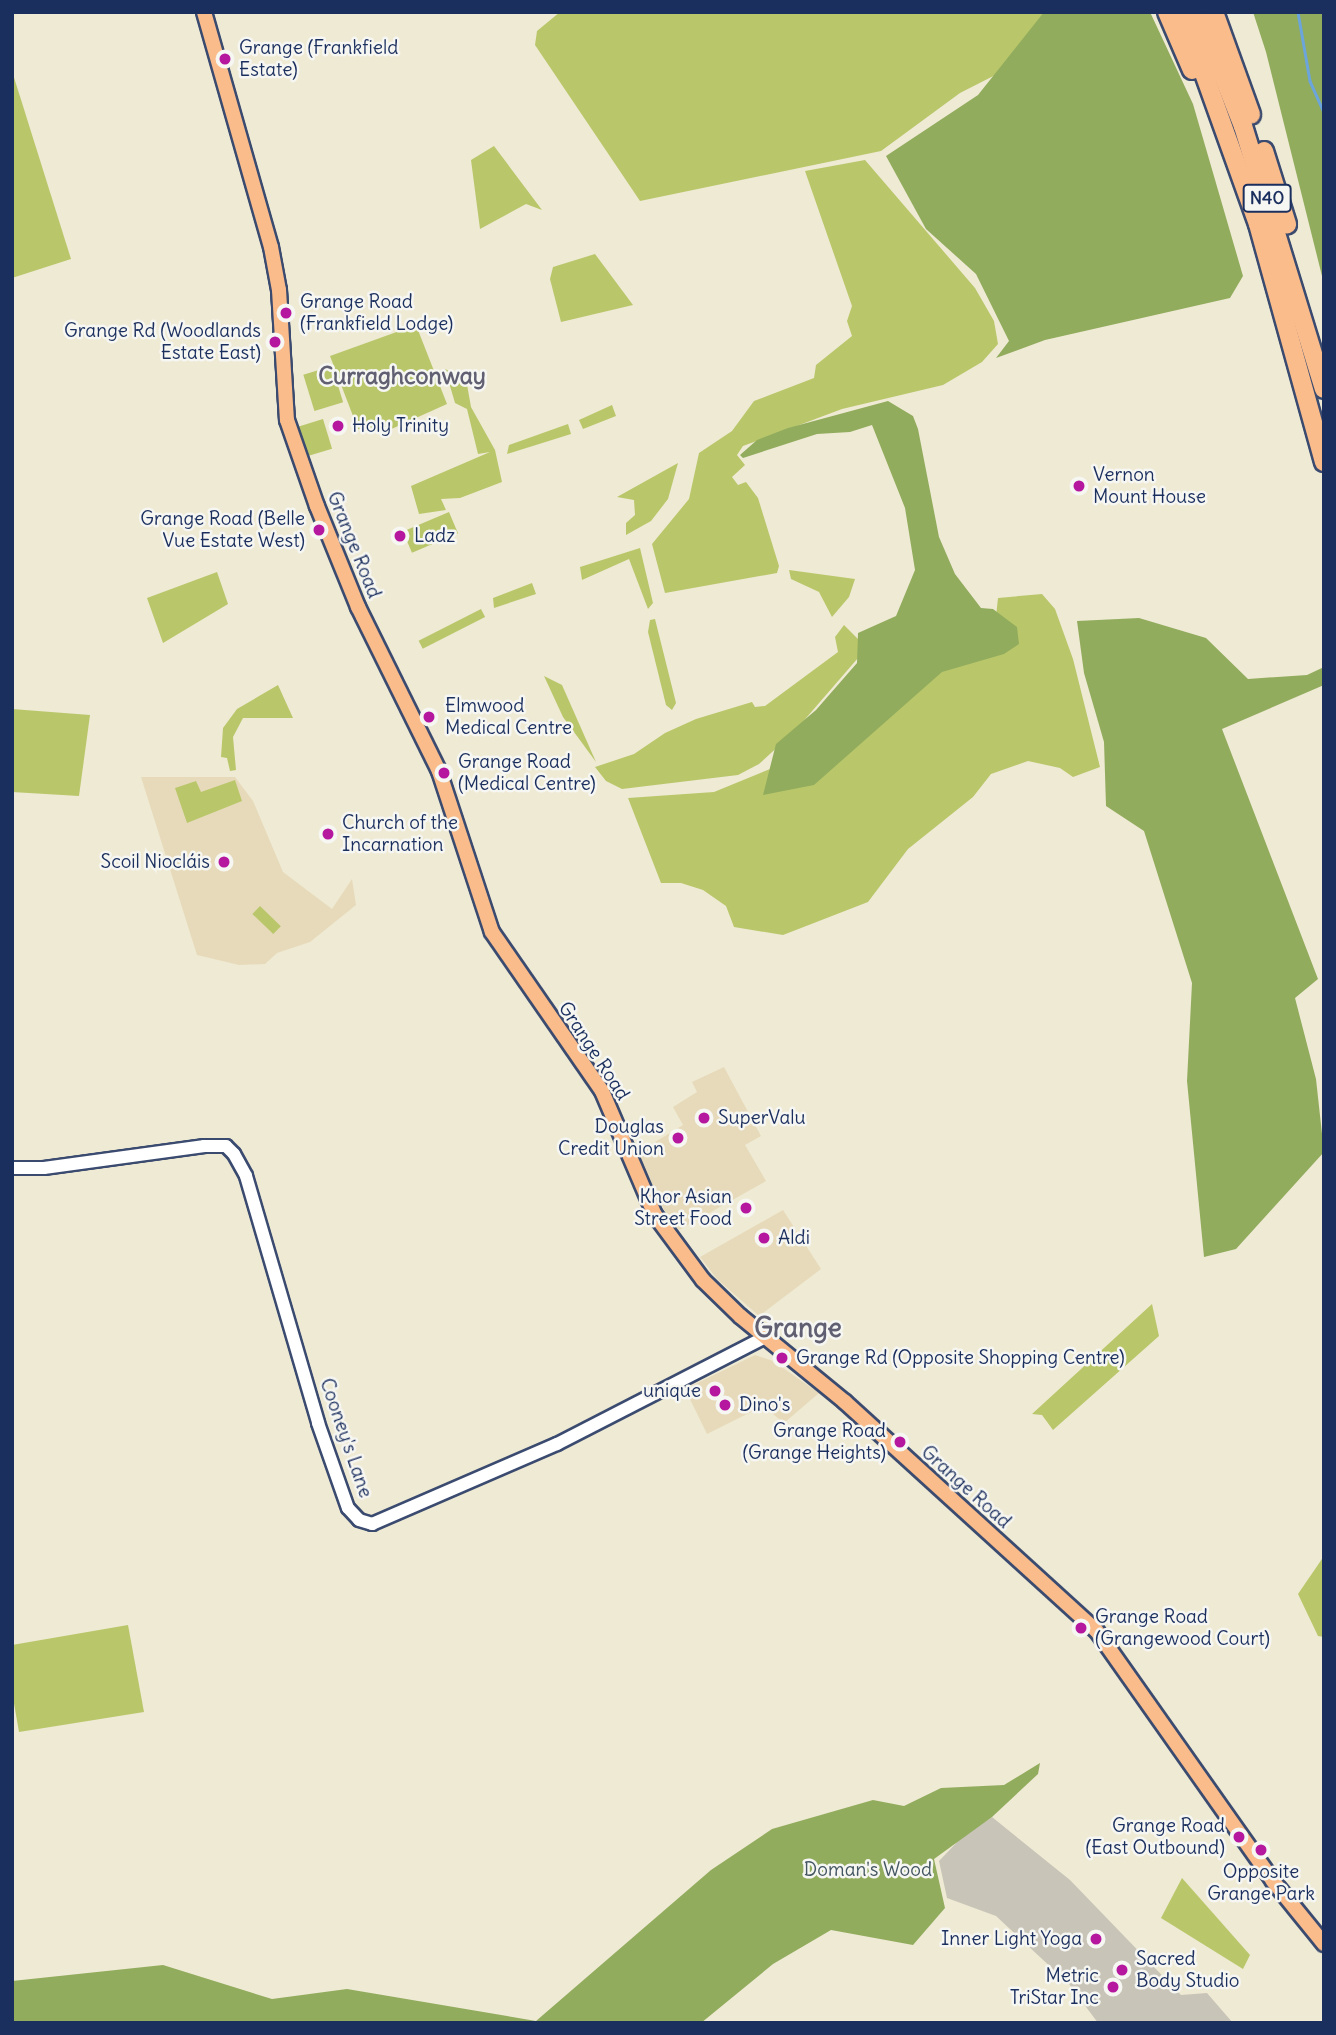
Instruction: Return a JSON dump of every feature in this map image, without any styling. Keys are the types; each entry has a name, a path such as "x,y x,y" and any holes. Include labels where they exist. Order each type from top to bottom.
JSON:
{"highway":[{"path":"1167,12 1258,225"},
{"name":"N40","path":"1182,12 1258,225 1324,462"},
{"name":"N40","path":"1198,12 1243,126 1324,389"},
{"path":"1214,12 1278,190 1324,360"},
{"path":"1221,31 1243,126"}],"main road":[{"name":"Grange Road","path":"204,12 271,247 291,438 358,607 443,782 492,932 602,1091 643,1193 673,1243 705,1282 765,1337 845,1402 1096,1630 1273,1881 1324,1944"}],"street":[{"name":"Cooney's Lane","path":"12,1168 226,1146 246,1176 318,1424 348,1508 359,1520 372,1524 557,1444 765,1337"}],"shaded area":[{"name":"Scoil Niocláis","path":"141,777 235,777 253,801 283,872 332,909 352,879 356,905 310,942 277,953 265,964 239,965 197,955"},
{"path":"724,1067 761,1136 745,1145 766,1181 679,1230 668,1218 637,1153 683,1125 673,1107 697,1092 692,1082"},
{"path":"783,1210 821,1269 759,1316 717,1279 700,1257"},
{"path":"755,1355 773,1361 819,1393 784,1423 763,1406 707,1434 685,1389"},
{"path":"992,1817 1070,1880 1181,1995 1207,1993 1233,2023 1098,2023 1069,1984 996,1916 947,1898 939,1861 963,1836"}],"green space":[{"path":"560,12 1046,12 1013,66 960,93 881,151 640,201 535,45 537,31"},
{"path":"1044,12 1150,12 1193,104 1243,276 1230,298 1045,340 996,358 1009,341 976,274 926,229 886,156 978,95"},
{"path":"1253,12 1324,12 1324,284 1266,52"},
{"path":"12,71 71,259 12,278"},
{"path":"494,146 542,210 526,204 480,229 471,160"},
{"path":"865,160 975,288 994,321 998,344 982,362 943,385 842,409 743,446 737,455 745,465 732,477 738,485 746,482 758,498 779,566 777,573 665,593 652,544 689,499 699,453 732,431 754,401 814,378 816,365 852,336 847,321 852,306 805,171"},
{"path":"595,254 633,305 561,322 550,279 553,267"},
{"path":"416,325 447,404 387,431 358,429 330,356"},
{"path":"332,366 343,402 314,411 303,375"},
{"path":"445,369 466,379 471,407 495,450 502,482 460,498 441,499 446,510 419,514 411,486 490,452 478,454 467,409 455,403"},
{"path":"888,401 913,416 918,429 939,537 955,574 981,608 993,609 1017,627 1019,644 1004,654 942,672 814,785 763,795 776,744 816,710 857,663 858,633 896,616 915,570 905,508 872,425 850,432 817,434 743,458 740,455 757,440 788,428"},
{"path":"612,405 616,416 583,429 579,420"},
{"path":"323,419 332,449 306,457 297,427"},
{"path":"568,424 571,434 507,454 509,445"},
{"path":"678,463 668,499 651,521 626,535 626,523 635,515 634,500 617,497"},
{"path":"449,512 458,533 412,553 403,532"},
{"path":"640,548 653,603 648,609 629,559 582,580 580,567"},
{"path":"789,570 855,579 849,597 832,617 819,592 791,579"},
{"path":"217,572 228,604 163,643 147,598"},
{"path":"532,583 536,594 494,608 493,598"},
{"path":"1042,594 1055,609 1073,659 1100,767 1073,777 1060,768 1028,761 991,774 973,797 908,849 868,902 783,935 734,927 726,906 703,890 681,883 661,883 628,798 714,792 775,767 995,626 998,598"},
{"path":"481,609 485,617 423,649 419,641"},
{"path":"1139,618 1206,638 1248,679 1307,675 1324,667 1324,685 1222,729 1318,979 1295,998 1316,1079 1324,1152 1236,1249 1204,1257 1187,1081 1192,983 1144,831 1106,806 1104,742 1084,673 1077,621"},
{"path":"655,619 676,703 672,710 666,705 648,632 650,620"},
{"path":"844,625 859,640 858,658 794,732 759,764 738,775 622,789 606,781 595,767 634,754 665,733 696,719 752,702 755,707 765,706 838,652 835,637"},
{"path":"544,676 562,685 596,762 563,717"},
{"path":"278,685 293,718 243,718 233,737 236,770 230,771 227,758 221,757 223,728 237,709"},
{"path":"12,709 90,715 79,796 12,792"},
{"path":"235,780 242,801 187,823 175,788 196,781 201,792"},
{"path":"260,906 281,926 273,934 252,914"},
{"path":"1152,1304 1159,1336 1053,1430 1042,1415 1032,1414"},
{"path":"1324,1556 1324,1637 1318,1636 1298,1594"},
{"path":"128,1625 144,1712 19,1732 12,1692 12,1645"},
{"name":"Doman's Wood","path":"1040,1763 1038,1774 992,1817 934,1859 945,1908 913,1945 831,1930 773,1964 701,2023 12,2023 12,1981 163,1965 272,1999 347,1989 536,2021 711,1870 772,1829 873,1800 904,1806 941,1788 1004,1785"},
{"path":"1182,1878 1250,1955 1243,1969 1161,1918"}],"waterway":[{"path":"1298,12 1310,81 1324,112"}],"place":[{"name":"Grange (Frankfield Estate)","path":"225,59"},
{"name":"Grange Road (Frankfield Lodge)","path":"286,313"},
{"name":"Grange Rd (Woodlands Estate East)","path":"275,342"},
{"name":"Holy Trinity","path":"338,426"},
{"name":"Vernon Mount House","path":"1079,486"},
{"name":"Grange Road (Belle Vue Estate West)","path":"319,530"},
{"name":"Ladz","path":"400,536"},
{"name":"Elmwood Medical Centre","path":"429,717"},
{"name":"Grange Road (Medical Centre)","path":"444,773"},
{"name":"Church of the Incarnation","path":"328,834"},
{"name":"Scoil Niocláis","path":"224,862"},
{"name":"SuperValu","path":"704,1118"},
{"name":"Douglas Credit Union","path":"678,1138"},
{"name":"Khor Asian Street Food","path":"746,1208"},
{"name":"Aldi","path":"764,1238"},
{"name":"Grange Rd (Opposite Shopping Centre)","path":"782,1358"},
{"name":"unique","path":"715,1391"},
{"name":"Dino's","path":"725,1405"},
{"name":"Grange Road (Grange Heights)","path":"900,1442"},
{"name":"Grange Road (Grangewood Court)","path":"1081,1628"},
{"name":"Grange Road (East Outbound)","path":"1239,1837"},
{"name":"Opposite Grange Park","path":"1261,1850"},
{"name":"Inner Light Yoga","path":"1096,1939"},
{"name":"Sacred Body Studio","path":"1122,1970"},
{"name":"Metric TriStar Inc","path":"1113,1987"}],"district":[{"name":"Curraghconway","path":"402,376"},
{"name":"Grange","path":"798,1328"}]}
